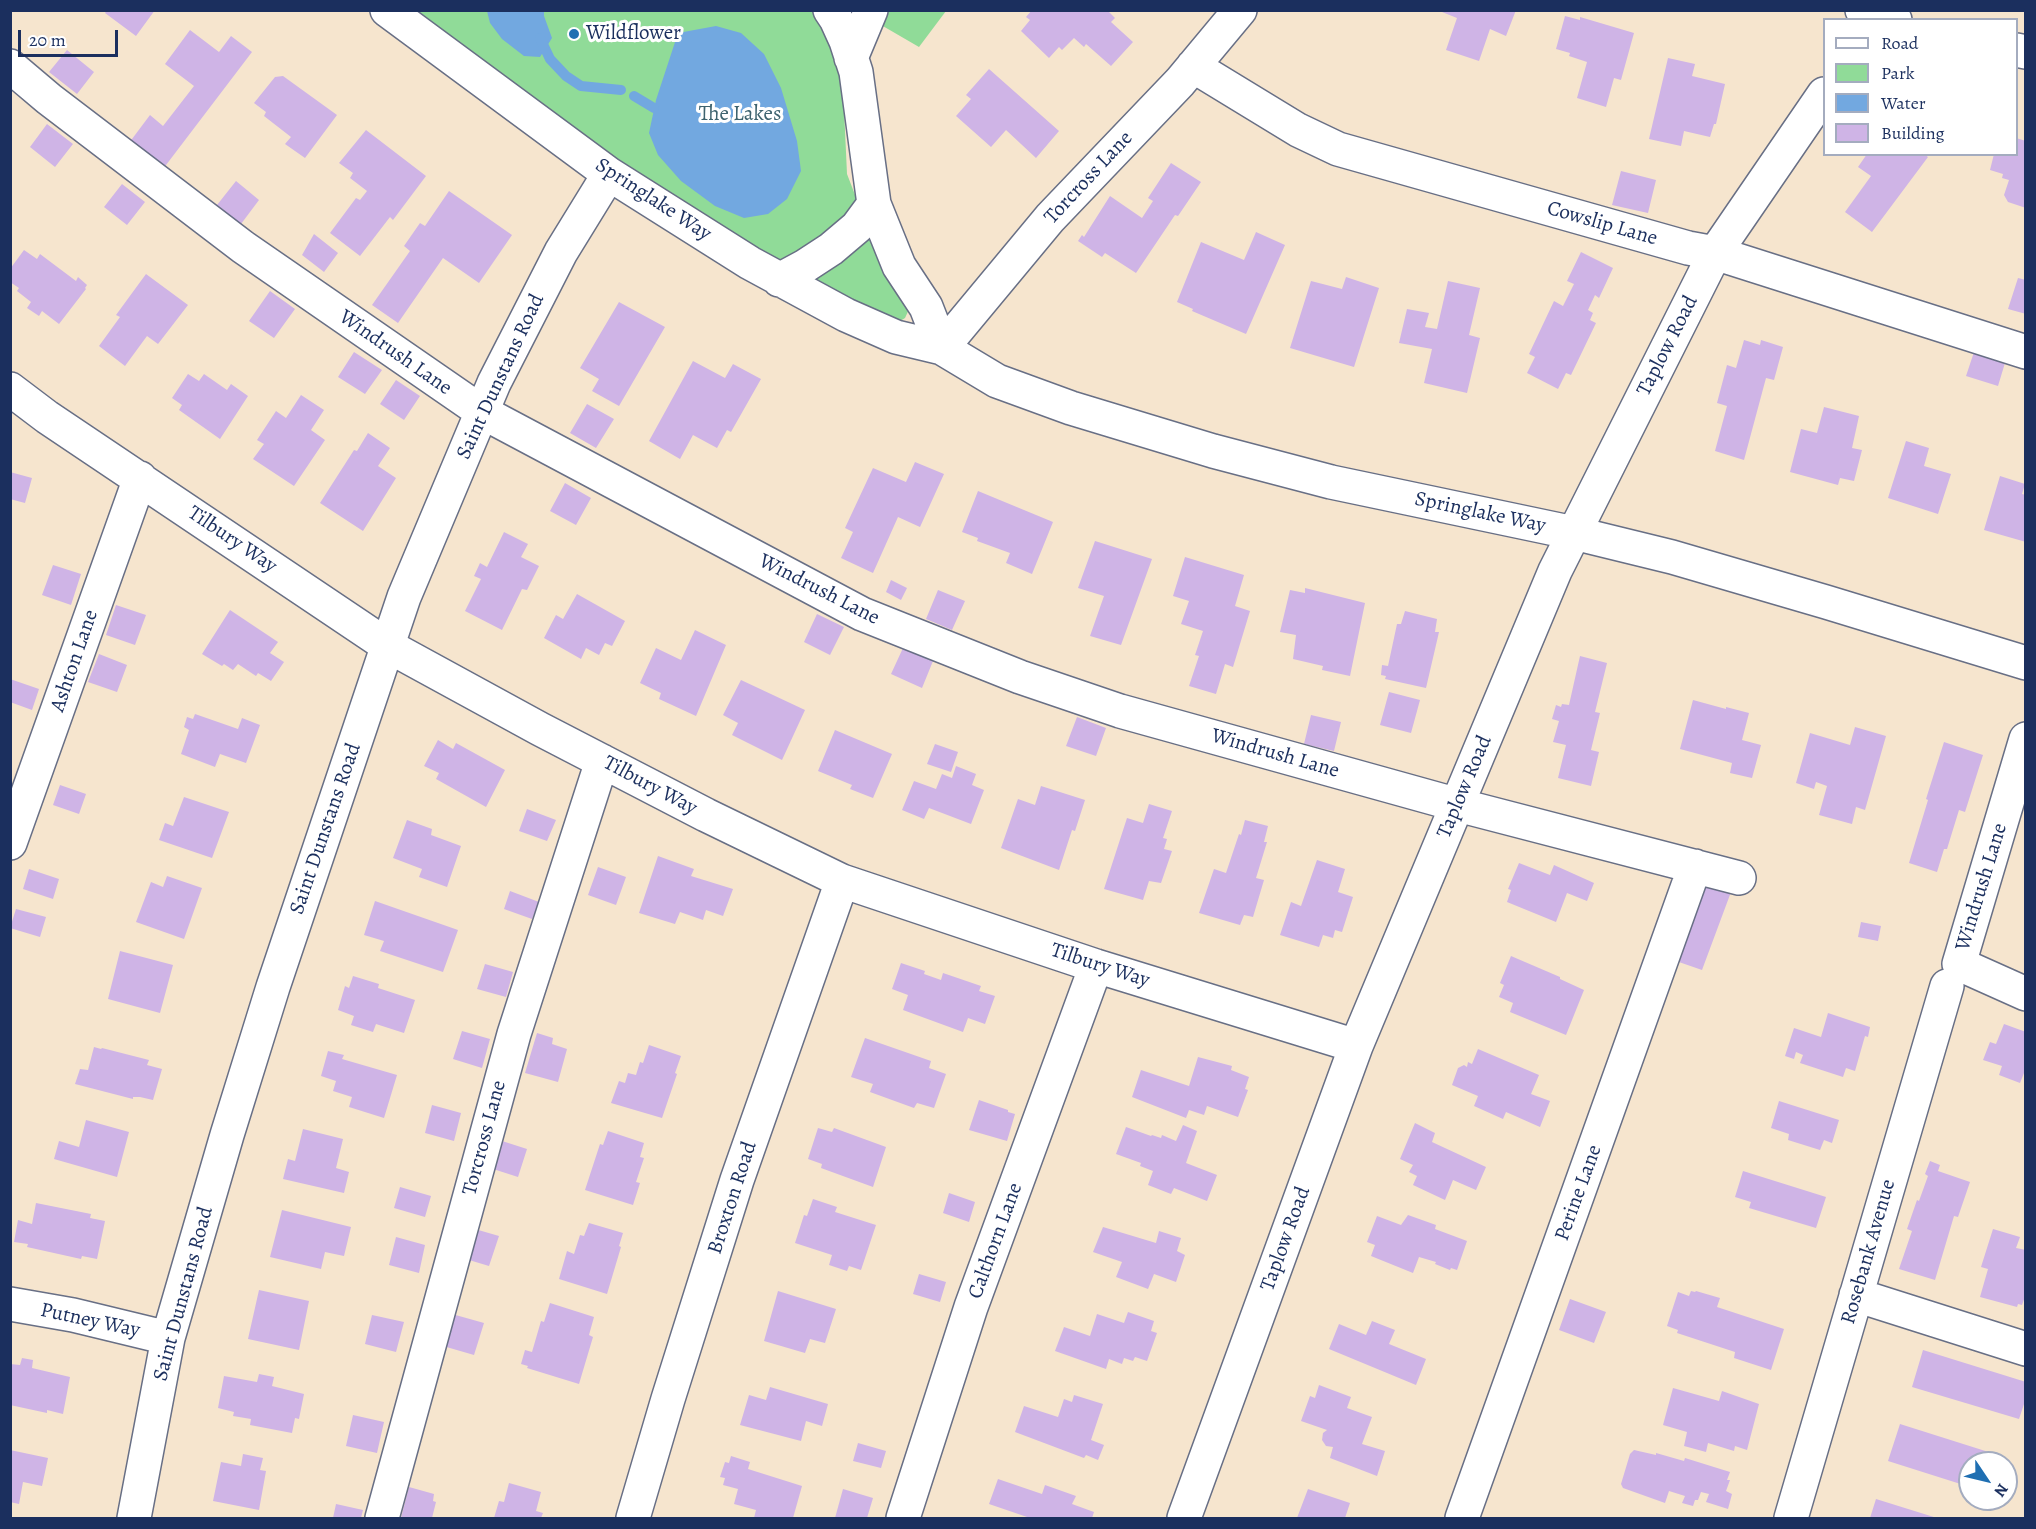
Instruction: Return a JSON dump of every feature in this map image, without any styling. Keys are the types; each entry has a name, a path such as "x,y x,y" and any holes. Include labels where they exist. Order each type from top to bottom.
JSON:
{"street":[{"name":"Springlake Way","path":"387,10 609,174 779,280 846,315 896,337 942,348 997,381 1071,408 1213,451 1331,482 1574,533 1672,557 1815,598 2025,663"},
{"path":"830,10 836,19 858,81 874,204 899,266 926,307 942,348"},
{"path":"851,58 871,10"},
{"name":"Torcross Lane","path":"942,348 1050,218 1193,66 1240,10"},
{"name":"Windrush Lane","path":"10,66 49,99 243,247 482,412 862,614 1020,677 1120,711 1458,806 1739,878"},
{"name":"Cowslip Lane","path":"1193,66 1298,130 1338,149 1665,242 1715,253 2025,352"},
{"name":"Taplow Road","path":"1185,1518 1356,1046 1555,571 1715,253 1823,95"},
{"name":"Saint Dunstans Road","path":"134,1518 168,1338 227,1135 273,987 404,597 494,383 561,252 609,174"},
{"path":"779,280 831,249 857,227 874,204"},
{"name":"Tilbury Way","path":"10,389 47,417 388,646 705,815 842,880 1096,966 1356,1046"},
{"name":"Ashton Lane","path":"10,843 140,478"},
{"name":"Windrush Lane","path":"2025,739 1959,964 2025,994"},
{"name":"Torcross Lane","path":"382,1518 514,1034 602,761"},
{"name":"Perine Lane","path":"1462,1518 1695,866"},
{"name":"Broxton Road","path":"633,1518 737,1180 842,880"},
{"name":"Calthorn Lane","path":"903,1518 971,1307 1096,966"},
{"name":"Rosebank Avenue","path":"1791,1518 1947,986"},
{"path":"1856,1296 2025,1349"},
{"name":"Putney Way","path":"10,1304 168,1338"}],"green space":[{"name":"The Lakes","path":"408,11 852,11 844,109 847,174 877,252 911,305 905,318 894,325 743,241 613,157"},
{"path":"857,11 946,11 919,47"}],"water":[{"path":"487,11 544,11 552,38 540,57 524,56 502,39 490,23"},
{"path":"716,26 741,33 764,54 781,88 797,141 801,171 787,199 768,214 744,218 715,206 681,181 658,155 649,133 656,100 678,33"}],"building":[{"path":"107,10 155,10 136,36 105,13"},
{"path":"1032,10 1107,10 1115,18 1111,22 1133,42 1111,66 1086,44 1084,47 1074,38 1062,50 1059,47 1049,58 1021,31 1030,20 1026,17"},
{"path":"1437,10 1516,10 1506,36 1490,29 1479,61 1446,50 1457,18"},
{"path":"1565,16 1580,20 1580,17 1634,33 1621,80 1614,78 1606,107 1577,98 1587,62 1556,49"},
{"path":"190,30 219,52 231,36 252,52 163,169 129,143 150,115 163,126 194,86 165,64"},
{"path":"67,50 94,72 77,94 49,72"},
{"path":"1668,58 1695,64 1692,76 1725,84 1716,124 1714,124 1710,137 1684,131 1681,146 1649,139"},
{"path":"989,69 1059,131 1036,158 1006,130 991,147 956,116 971,99 966,95"},
{"path":"283,76 337,115 305,158 285,144 291,137 264,116 266,112 254,103 275,77"},
{"path":"47,124 73,144 55,167 30,147"},
{"path":"366,130 426,176 393,220 390,217 360,256 330,233 356,198 360,200 367,191 350,178 353,173 339,163"},
{"path":"2018,139 2026,141 2026,208 2008,202 2004,195 2009,180 2002,178 2003,174 1990,170 1994,156 2018,156"},
{"path":"1866,156 1928,157 1872,232 1845,212 1871,176 1858,167"},
{"path":"1171,163 1201,182 1178,216 1175,215 1136,273 1105,253 1102,257 1078,241 1082,235 1084,237 1110,196 1142,218 1153,201 1148,198"},
{"path":"1621,171 1656,180 1648,213 1612,205"},
{"path":"236,181 259,200 241,224 217,205"},
{"path":"122,184 145,202 127,225 104,207"},
{"path":"449,191 512,235 479,283 443,258 398,323 372,305 410,251 404,246 420,223 425,226"},
{"path":"1256,232 1285,245 1246,334 1192,311 1193,309 1177,302 1201,242 1244,260"},
{"path":"314,234 338,253 324,272 302,255"},
{"path":"24,250 37,259 40,254 76,281 78,277 87,285 59,324 42,311 39,316 27,308 31,302 17,291 19,288 10,282 10,269"},
{"path":"1581,252 1613,268 1599,298 1595,295 1588,310 1593,313 1590,320 1596,323 1571,375 1566,373 1558,389 1527,373 1535,357 1529,354 1554,301 1563,306 1574,284 1567,281"},
{"path":"146,274 188,305 158,344 147,336 125,366 99,346 120,317 116,315"},
{"path":"1346,277 1379,288 1354,367 1290,348 1311,281 1342,289"},
{"path":"2018,278 2026,280 2026,314 2008,309"},
{"path":"1448,281 1480,288 1469,335 1480,338 1467,393 1424,383 1432,349 1399,343 1407,309 1429,313 1425,327 1437,329"},
{"path":"270,291 295,309 274,338 249,321"},
{"path":"619,302 665,327 619,406 592,391 599,379 580,368"},
{"path":"1744,340 1760,345 1761,340 1783,347 1774,380 1766,378 1744,460 1715,451 1727,406 1717,403 1727,365 1736,368"},
{"path":"1977,343 2008,353 1998,386 1966,376"},
{"path":"354,352 382,370 365,394 338,377"},
{"path":"693,361 725,378 733,364 761,379 731,432 727,430 717,448 693,435 680,459 649,441"},
{"path":"188,374 199,381 204,374 227,390 231,384 248,396 220,439 179,410 182,405 172,398"},
{"path":"396,380 420,396 404,420 380,404"},
{"path":"301,395 324,410 311,430 325,440 294,486 253,459 264,444 257,440 276,411 286,418"},
{"path":"587,404 614,419 596,448 570,433"},
{"path":"1824,407 1859,416 1852,448 1862,450 1854,481 1840,478 1838,485 1790,472 1801,429 1817,433"},
{"path":"368,433 390,448 378,466 396,478 363,531 320,503 354,450 357,451"},
{"path":"1906,441 1929,448 1924,466 1951,474 1938,514 1888,498"},
{"path":"915,462 944,474 920,527 898,517 873,573 841,558 853,532 845,528 873,468 906,482"},
{"path":"10,472 32,478 25,503 10,499"},
{"path":"2000,476 2025,484 2022,494 2026,495 2026,542 1984,530"},
{"path":"565,483 591,498 576,525 550,511"},
{"path":"978,491 1053,522 1032,574 1006,563 1010,553 977,541 978,538 962,532"},
{"path":"504,532 528,544 521,557 539,566 527,590 522,589 502,630 465,611 481,579 474,576 480,563 487,567"},
{"path":"1095,541 1152,559 1121,645 1090,636 1104,596 1078,588"},
{"path":"1185,557 1244,575 1235,606 1250,611 1233,667 1225,664 1216,694 1189,686 1199,656 1195,655 1203,631 1181,624 1189,601 1173,596"},
{"path":"53,565 81,574 71,605 42,595"},
{"path":"891,580 907,588 901,600 886,592"},
{"path":"1305,588 1365,603 1350,676 1322,670 1323,666 1293,659 1296,635 1280,632 1290,590 1305,593"},
{"path":"938,590 965,601 952,630 926,619"},
{"path":"577,594 625,621 612,646 605,643 599,655 586,648 581,659 544,638 556,615 563,619"},
{"path":"116,605 146,615 135,645 106,635"},
{"path":"230,610 278,642 270,653 284,662 271,681 258,673 256,676 238,664 233,670 224,664 222,666 202,654"},
{"path":"1405,611 1437,619 1435,632 1439,632 1426,688 1385,679 1386,676 1381,675 1382,665 1388,666 1397,624 1401,624"},
{"path":"817,614 844,627 830,655 804,642"},
{"path":"695,630 726,645 696,716 659,699 661,693 640,683 656,648 681,660"},
{"path":"903,648 933,661 922,688 891,674"},
{"path":"99,654 127,665 117,692 88,682"},
{"path":"1580,656 1607,663 1595,712 1600,713 1591,750 1599,752 1591,786 1558,778 1566,745 1553,742 1559,721 1552,719 1556,705 1561,707 1562,704 1569,705"},
{"path":"10,679 39,689 32,710 10,702"},
{"path":"741,680 805,710 782,760 732,735 738,723 723,715"},
{"path":"1389,692 1420,700 1411,733 1380,725"},
{"path":"1693,700 1749,713 1742,740 1761,745 1752,778 1730,773 1732,763 1680,749"},
{"path":"195,714 238,729 242,718 260,725 246,763 220,754 215,767 181,754 189,730 184,727 187,717 193,719"},
{"path":"1311,715 1341,722 1334,751 1304,744"},
{"path":"1077,717 1106,728 1096,756 1066,746"},
{"path":"1855,727 1886,736 1865,810 1856,807 1852,824 1819,815 1827,786 1816,782 1814,789 1796,783 1810,733 1850,745"},
{"path":"835,730 892,754 873,798 850,789 852,785 818,771"},
{"path":"438,740 453,749 456,743 505,770 486,807 436,779 439,773 424,766"},
{"path":"1944,742 1983,755 1965,812 1959,810 1937,872 1909,863"},
{"path":"935,744 958,752 951,772 927,764"},
{"path":"956,766 976,774 972,785 984,790 971,824 929,808 924,819 902,810 914,781 936,789 942,774 952,778"},
{"path":"60,785 86,794 79,814 53,805"},
{"path":"1041,786 1085,800 1059,870 1001,848 1018,799 1035,805"},
{"path":"184,797 229,812 212,858 159,840 165,823 173,826"},
{"path":"1149,804 1172,811 1163,838 1167,839 1164,849 1172,851 1161,883 1149,881 1143,900 1104,889 1127,818 1143,823"},
{"path":"527,809 556,820 547,841 519,831"},
{"path":"407,820 432,829 431,835 461,846 447,887 419,877 422,869 393,858"},
{"path":"1245,820 1268,826 1264,842 1267,842 1256,878 1264,880 1253,917 1244,915 1240,925 1199,913 1214,869 1226,873"},
{"path":"658,856 694,869 691,876 733,889 723,916 706,910 703,920 680,912 675,924 639,913"},
{"path":"1317,860 1345,869 1338,892 1353,897 1342,932 1335,930 1333,938 1323,935 1319,947 1280,935 1291,902 1301,906"},
{"path":"1519,863 1550,875 1554,865 1594,883 1587,901 1567,893 1556,922 1507,902 1511,890 1508,889"},
{"path":"598,867 626,877 616,905 588,895"},
{"path":"29,869 59,879 53,899 23,889"},
{"path":"167,876 202,888 184,939 136,922 151,882 163,887"},
{"path":"1705,882 1731,892 1702,970 1676,961"},
{"path":"510,891 539,902 532,919 504,909"},
{"path":"375,901 458,930 443,972 380,951 384,941 364,935"},
{"path":"16,909 46,917 40,937 10,928"},
{"path":"1861,922 1881,926 1878,941 1858,937"},
{"path":"120,951 173,965 160,1013 108,999"},
{"path":"1511,956 1584,990 1566,1035 1510,1012 1513,1003 1499,997 1504,985 1500,983"},
{"path":"901,963 925,971 924,974 941,980 943,973 981,986 979,991 995,996 985,1024 968,1018 963,1032 903,1010 908,995 892,989"},
{"path":"485,964 513,972 506,997 477,989"},
{"path":"353,976 379,984 378,988 415,1000 404,1033 376,1024 373,1032 351,1025 354,1016 338,1010 345,986 349,988"},
{"path":"1828,1013 1870,1027 1868,1037 1865,1036 1855,1071 1846,1068 1843,1077 1800,1063 1803,1055 1796,1052 1794,1059 1785,1056 1794,1028 1821,1037"},
{"path":"2004,1024 2026,1032 2026,1074 2024,1073 2020,1083 1999,1075 2002,1066 1983,1060 1990,1042 1996,1044"},
{"path":"462,1031 490,1039 482,1068 453,1059"},
{"path":"537,1033 553,1038 552,1044 567,1049 558,1082 525,1073"},
{"path":"865,1038 931,1061 929,1068 946,1074 934,1108 917,1103 914,1108 870,1092 873,1084 851,1077"},
{"path":"649,1045 681,1056 662,1118 611,1103 619,1081 625,1083 628,1073 636,1075"},
{"path":"94,1047 149,1060 147,1065 162,1069 153,1100 140,1097 133,1097 133,1099 75,1084 80,1069 88,1070"},
{"path":"1478,1049 1539,1075 1531,1094 1550,1101 1540,1127 1506,1112 1503,1119 1474,1106 1478,1096 1452,1085 1458,1068 1464,1065 1467,1067 1468,1062 1472,1064"},
{"path":"328,1051 344,1055 342,1059 397,1075 384,1118 349,1107 352,1097 333,1091 336,1081 321,1076"},
{"path":"1198,1057 1232,1066 1231,1070 1249,1077 1245,1089 1248,1090 1238,1117 1207,1106 1204,1115 1189,1110 1186,1118 1132,1097 1141,1070 1189,1086"},
{"path":"979,1100 1015,1114 1007,1141 969,1130"},
{"path":"1779,1101 1839,1120 1832,1143 1824,1140 1820,1150 1788,1140 1789,1134 1771,1128"},
{"path":"432,1105 461,1113 454,1141 425,1133"},
{"path":"86,1120 129,1132 117,1177 54,1159 59,1141 79,1147"},
{"path":"1415,1123 1435,1133 1432,1142 1486,1167 1476,1190 1453,1180 1445,1200 1413,1185 1417,1176 1409,1172 1413,1165 1400,1159"},
{"path":"1183,1125 1197,1131 1186,1163 1217,1175 1207,1201 1174,1188 1171,1194 1148,1185 1153,1171 1140,1166 1141,1163 1116,1154 1126,1127 1151,1136 1161,1138 1162,1135 1176,1141"},
{"path":"818,1128 832,1132 834,1128 886,1147 873,1187 821,1168 822,1164 808,1159"},
{"path":"303,1129 343,1139 336,1168 349,1172 344,1193 283,1179 288,1159 295,1161"},
{"path":"608,1131 644,1143 640,1157 644,1158 636,1182 640,1183 633,1205 585,1190 600,1144 603,1145"},
{"path":"499,1140 527,1149 518,1177 490,1168"},
{"path":"1930,1161 1940,1165 1938,1171 1970,1182 1958,1217 1954,1216 1935,1280 1899,1269 1912,1231 1907,1229 1928,1176 1925,1174"},
{"path":"1743,1171 1826,1197 1816,1228 1749,1208 1751,1202 1735,1197"},
{"path":"400,1187 431,1196 425,1217 394,1208"},
{"path":"949,1193 975,1202 969,1222 943,1213"},
{"path":"813,1199 837,1207 835,1212 876,1225 861,1270 849,1266 847,1271 829,1265 832,1255 795,1243 804,1215 807,1216"},
{"path":"36,1203 91,1214 90,1218 105,1221 97,1259 82,1256 81,1259 14,1242 18,1220 32,1224"},
{"path":"282,1210 351,1227 344,1256 325,1252 321,1269 270,1257"},
{"path":"1408,1215 1436,1225 1435,1229 1467,1241 1457,1270 1451,1268 1450,1270 1435,1264 1436,1262 1419,1257 1413,1273 1371,1256 1375,1245 1367,1242 1377,1216 1401,1225"},
{"path":"589,1223 623,1233 607,1294 559,1279 567,1251 574,1254 580,1235 584,1236"},
{"path":"468,1227 499,1236 489,1266 459,1257"},
{"path":"1103,1227 1156,1243 1159,1231 1181,1238 1177,1251 1185,1255 1176,1282 1154,1274 1148,1289 1116,1277 1122,1262 1093,1252"},
{"path":"1993,1229 2020,1237 2016,1248 2026,1250 2026,1294 2022,1305 2018,1304 2017,1307 1980,1297 1988,1269 1981,1267"},
{"path":"396,1237 425,1245 419,1273 389,1265"},
{"path":"919,1274 946,1282 940,1302 913,1294"},
{"path":"259,1290 309,1301 299,1350 248,1339"},
{"path":"778,1291 836,1309 825,1343 810,1339 805,1353 764,1341"},
{"path":"1691,1291 1720,1298 1717,1307 1784,1329 1771,1370 1734,1358 1735,1352 1677,1333 1678,1330 1667,1326 1678,1292 1689,1296"},
{"path":"1570,1299 1606,1312 1594,1343 1559,1330"},
{"path":"550,1303 594,1317 589,1335 593,1337 579,1384 527,1368 528,1366 521,1364 525,1350 532,1352 541,1321 544,1322"},
{"path":"1128,1312 1154,1321 1151,1331 1157,1333 1147,1361 1135,1357 1133,1361 1124,1358 1122,1364 1109,1359 1106,1369 1055,1351 1064,1327 1090,1336 1097,1314 1124,1323"},
{"path":"452,1314 484,1323 474,1355 443,1346"},
{"path":"372,1315 404,1322 396,1352 365,1344"},
{"path":"1372,1321 1395,1330 1389,1344 1426,1359 1416,1385 1329,1349 1339,1324 1366,1335"},
{"path":"1923,1350 2026,1382 2026,1398 2019,1419 1912,1387"},
{"path":"22,1358 33,1360 32,1368 70,1377 63,1414 10,1405 10,1364 20,1365"},
{"path":"259,1374 274,1377 272,1386 304,1394 299,1419 295,1418 292,1433 250,1425 251,1419 233,1416 234,1412 218,1408 224,1376 257,1382"},
{"path":"1319,1385 1351,1397 1347,1408 1372,1417 1362,1444 1385,1451 1377,1476 1330,1458 1333,1447 1326,1446 1322,1440 1323,1433 1327,1430 1301,1421 1310,1396 1315,1398"},
{"path":"770,1387 828,1404 822,1426 806,1421 801,1441 740,1425 749,1395 766,1400"},
{"path":"1673,1388 1719,1401 1722,1391 1759,1404 1747,1450 1735,1446 1734,1451 1708,1443 1706,1452 1684,1446 1687,1432 1663,1425"},
{"path":"1074,1395 1103,1404 1091,1440 1104,1445 1098,1460 1086,1455 1084,1458 1015,1432 1024,1406 1058,1417 1064,1399 1072,1402"},
{"path":"353,1415 384,1422 377,1453 346,1446"},
{"path":"1900,1424 1985,1451 1958,1451 1958,1483 1888,1461"},
{"path":"858,1443 886,1451 881,1468 853,1461"},
{"path":"10,1450 48,1458 42,1486 23,1482 19,1504 10,1502"},
{"path":"1634,1450 1684,1461 1685,1458 1730,1472 1726,1491 1732,1494 1728,1509 1706,1502 1709,1494 1701,1492 1693,1506 1682,1503 1685,1496 1669,1491 1665,1503 1623,1488 1621,1484 1630,1454"},
{"path":"243,1454 263,1458 260,1470 266,1471 259,1510 213,1501 221,1462 241,1466"},
{"path":"731,1456 750,1462 748,1469 802,1486 793,1518 754,1518 756,1510 734,1504 738,1489 723,1485 725,1478 720,1477 725,1462 729,1463"},
{"path":"998,1479 1042,1494 1045,1485 1076,1496 1072,1504 1094,1512 1092,1518 1030,1518 989,1504"},
{"path":"509,1483 541,1492 536,1511 543,1513 541,1518 494,1518 499,1501 504,1502"},
{"path":"409,1487 434,1494 433,1501 436,1502 432,1518 401,1518"},
{"path":"843,1489 873,1498 867,1518 835,1518"},
{"path":"1308,1489 1350,1503 1345,1518 1297,1518"},
{"path":"1876,1499 1937,1518 1870,1518"},
{"path":"336,1504 363,1510 361,1518 333,1518"}],"waterway":[{"path":"540,38 550,59 566,76 581,86 621,90"},
{"path":"634,96 654,108"}],"place":[{"name":"Wildflower","path":"574,34"}]}
